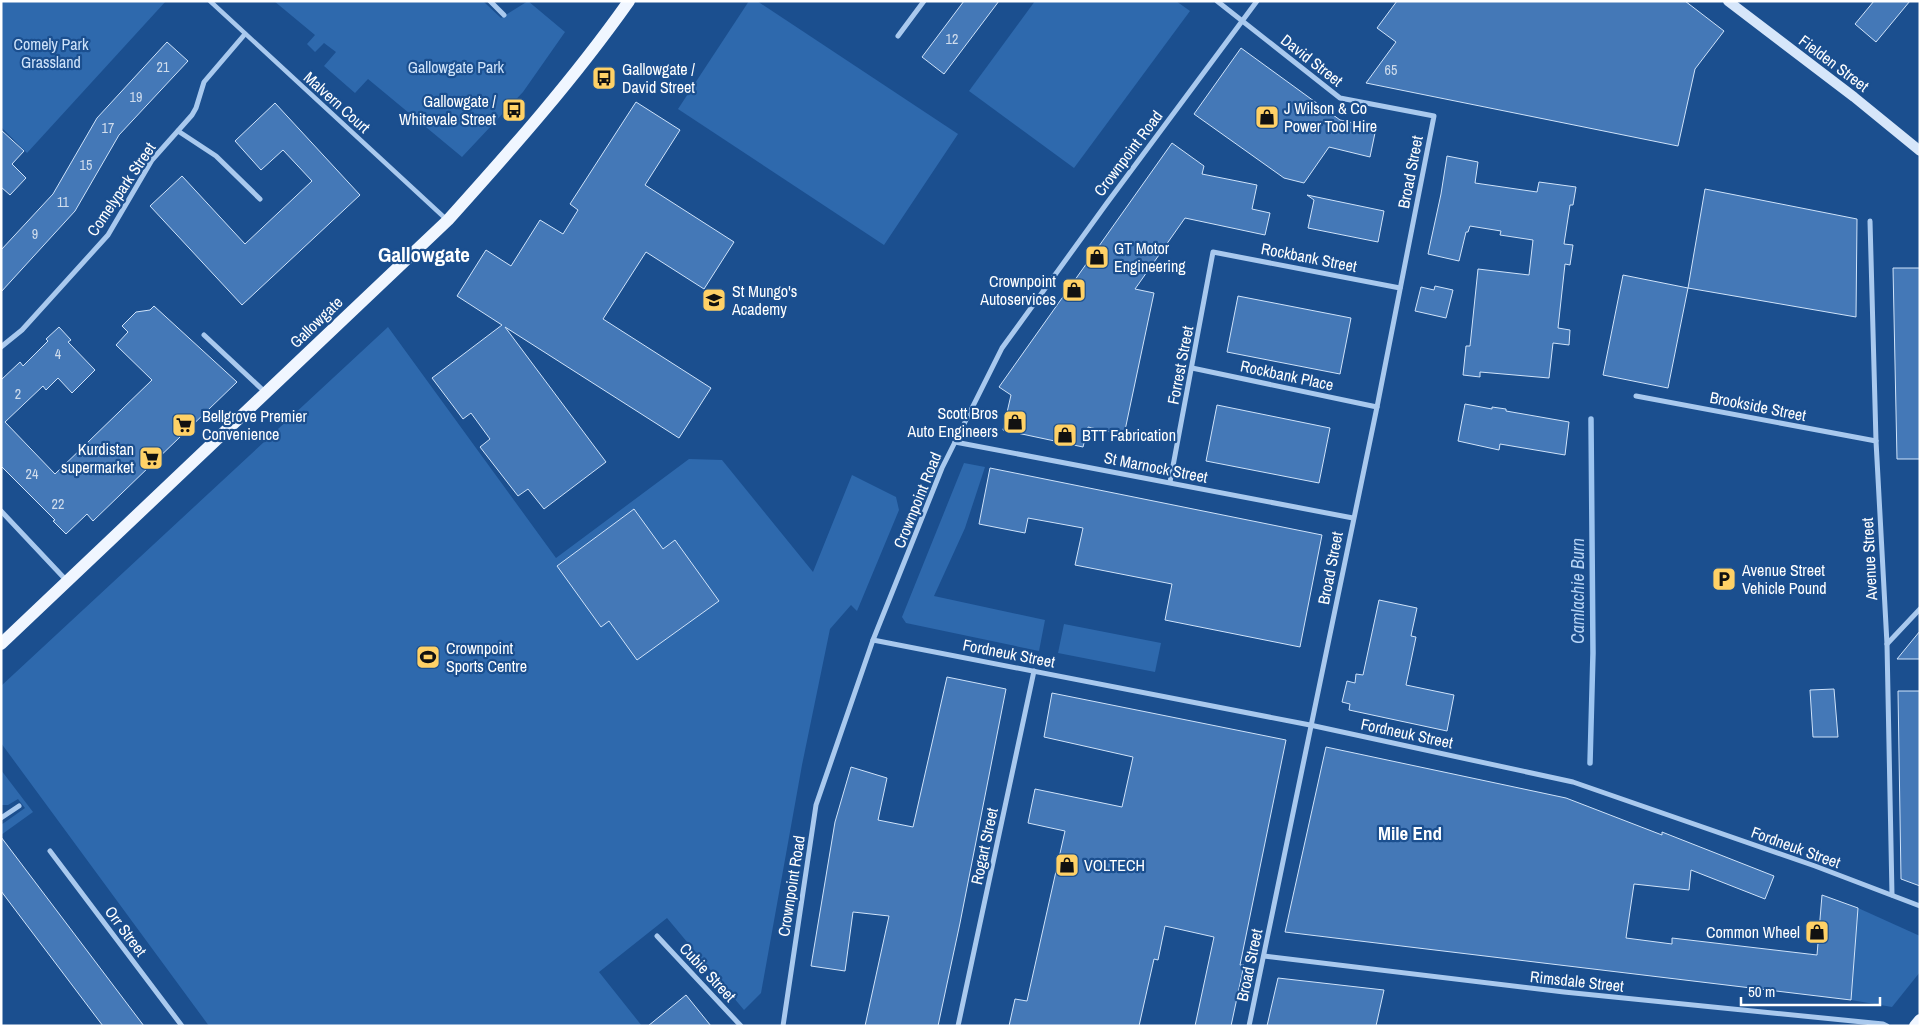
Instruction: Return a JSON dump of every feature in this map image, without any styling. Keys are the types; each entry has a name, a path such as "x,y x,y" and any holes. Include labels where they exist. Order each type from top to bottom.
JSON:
{"main road":[{"name":"Gallowgate","path":"1,644 448,220 562,89 629,1"},
{"name":"Fielden Street","path":"1728,1 1920,150"},
{"path":"1915,1026 1920,1020"}],"street":[{"name":"Malvern Court","path":"210,1 448,220"},
{"path":"490,1 504,15"},
{"path":"898,36 924,1"},
{"name":"David Street","path":"1217,1 1340,98 1434,116"},
{"name":"Crownpoint Road","path":"782,1026 816,805 873,640 942,468 1002,348 1257,1"},
{"name":"Comelypark Street","path":"1,347 22,330 108,235 152,160 196,108 204,82 245,34"},
{"name":"Broad Street","path":"1250,1026 1310,725 1377,407 1434,116"},
{"path":"178,131 216,156 260,199"},
{"name":"Avenue Street","path":"1870,221 1876,441 1886,644 1892,895"},
{"name":"Rockbank Street","path":"1213,252 1400,288"},
{"name":"Forrest Street","path":"1170,482 1213,252"},
{"path":"204,335 266,393"},
{"name":"Rockbank Place","path":"1192,368 1377,407"},
{"name":"Brookside Street","path":"1636,396 1876,441"},
{"name":"St Marnock Street","path":"955,442 1353,518"},
{"path":"1,511 67,581"},
{"path":"1886,644 1920,609"},
{"name":"Fordneuk Street","path":"873,640 1310,725 1573,782 1815,866 1920,906"},
{"name":"Rogart Street","path":"958,1026 1034,671"},
{"path":"1,818 19,806"},
{"name":"Orr Street","path":"50,850 182,1026"},
{"name":"Cubie Street","path":"657,936 741,1026"},
{"name":"Rimsdale Street","path":"1264,956 1564,992 1883,1024 1886,1026"}],"green space":[{"name":"Comely Park Grassland","path":"1,1 166,1 27,153 1,127"},
{"name":"Gallowgate Park","path":"274,1 483,1 501,18 528,1 565,32 523,92 462,157 368,79 355,93 324,66 336,52 324,43 315,52 307,44 315,35"},
{"path":"749,1 757,1 958,134 884,245 678,109"},
{"path":"1035,1 1176,1 1190,11 1074,168 969,91"},
{"name":"Crownpoint Sports Centre","path":"388,327 556,558 689,459 722,460 813,572 852,475 896,497 899,510 857,611 851,605 830,629 802,765 761,993 744,1010 667,918 599,972 642,1026 209,1026 1,743 1,686"},
{"path":"964,463 985,467 965,528 934,596 1045,620 1039,651 906,623 902,617"},
{"path":"1064,624 1161,643 1155,672 1058,653"},
{"path":"1,770 33,812 1,835 1,825 25,808 18,799 8,805 1,805"},
{"path":"1858,908 1920,936 1920,972 1892,1007 1851,1000"}],"building":[{"path":"964,1 999,1 944,74 922,57"},
{"path":"1397,1 1685,1 1724,31 1695,69 1678,146 1366,83 1396,42 1377,28"},
{"path":"1874,1 1910,1 1876,42 1855,24"},
{"path":"167,42 188,61 119,135 75,211 1,292 1,250 53,194 97,118"},
{"name":"J Wilson & Co Power Tool Hire","path":"1241,48 1340,120 1376,128 1370,157 1329,147 1304,183 1284,178 1194,114"},
{"path":"636,102 680,130 645,185 734,242 704,289 646,252 603,319 711,388 679,438 505,327 606,462 544,509 528,489 518,496 480,447 490,439 471,413 463,419 432,378 502,325 457,296 486,250 511,266 540,220 563,234 578,210 570,204"},
{"path":"275,103 360,195 242,305 150,206 182,176 245,244 312,181 283,150 261,170 235,141"},
{"path":"1,130 24,151 12,164 26,178 10,195 1,187"},
{"path":"1172,143 1204,166 1202,174 1257,185 1252,209 1270,213 1265,235 1185,218 1135,289 1154,293 1124,435 1088,427 1083,447 1003,430 1011,395 999,387"},
{"path":"1447,156 1478,162 1475,183 1537,192 1539,182 1576,187 1573,205 1570,205 1564,244 1573,245 1570,265 1565,264 1558,328 1570,330 1569,345 1553,343 1549,378 1480,372 1480,377 1463,375 1466,346 1470,346 1478,269 1529,275 1533,240 1500,235 1501,231 1470,226 1468,232 1466,232 1459,261 1428,254"},
{"path":"1705,189 1857,219 1856,317 1688,288"},
{"path":"1307,195 1384,211 1378,242 1308,228 1314,200"},
{"path":"1893,268 1920,268 1920,459 1897,459"},
{"path":"1623,275 1688,288 1668,388 1603,375"},
{"path":"1435,286 1453,290 1446,318 1415,311 1421,287 1434,290"},
{"path":"1238,296 1351,318 1340,374 1227,352"},
{"path":"154,306 237,382 93,521 87,514 66,534 53,521 55,520 1,466 1,380 20,362 23,366 59,327 71,340 68,342 95,370 72,393 58,378 46,390 43,386 5,422 55,474 152,380 116,345 128,332 122,326 136,312 150,310"},
{"path":"1465,404 1492,409 1492,407 1506,409 1506,411 1569,422 1565,455 1500,444 1499,450 1458,441"},
{"path":"1217,405 1330,428 1319,483 1206,461"},
{"path":"990,468 1322,535 1300,647 1165,620 1172,584 1075,565 1083,528 1028,518 1025,533 979,524"},
{"path":"634,509 663,549 675,540 719,601 637,660 609,621 601,627 557,566"},
{"path":"1379,600 1417,608 1411,636 1416,637 1406,685 1454,695 1447,731 1349,710 1350,704 1342,702 1347,681 1355,683 1356,674 1363,675"},
{"path":"1920,631 1920,659 1897,659"},
{"path":"947,677 1006,689 938,1026 865,1026 889,916 853,912 845,971 811,966 835,822 851,767 887,778 878,820 913,827"},
{"path":"1834,689 1838,737 1813,737 1810,690"},
{"path":"1898,691 1920,691 1920,886 1901,879"},
{"path":"1052,693 1286,740 1240,965 1244,965 1231,1026 1195,1026 1214,937 1165,926 1158,960 1154,959 1139,1026 1009,1026 1015,999 1027,1001 1065,831 1028,823 1035,789 1122,807 1133,757 1044,737"},
{"path":"1326,747 1566,798 1662,835 1662,832 1774,876 1765,899 1691,870 1689,890 1634,884 1626,938 1672,944 1672,938 1817,955 1822,895 1858,908 1851,1000 1285,932"},
{"path":"1,837 144,1026 103,1026 1,891"},
{"path":"1278,978 1384,990 1376,1026 1267,1026"},
{"path":"686,995 711,1026 648,1026"}],"waterway":[{"name":"Camlachie Burn","path":"1590,763 1593,653 1591,419"}],"place":[{"name":"Gallowgate / David Street","path":"604,78"},
{"name":"Gallowgate / Whitevale Street","path":"514,110"},
{"name":"J Wilson & Co Power Tool Hire","path":"1267,117"},
{"name":"GT Motor Engineering","path":"1097,257"},
{"name":"Crownpoint Autoservices","path":"1074,290"},
{"name":"St Mungo's Academy","path":"714,300"},
{"name":"Scott Bros Auto Engineers","path":"1015,422"},
{"name":"Bellgrove Premier Convenience","path":"184,425"},
{"name":"BTT Fabrication","path":"1065,435"},
{"name":"Kurdistan supermarket","path":"151,458"},
{"name":"Avenue Street Vehicle Pound","path":"1724,579"},
{"name":"Crownpoint Sports Centre","path":"428,657"},
{"name":"VOLTECH","path":"1067,865"},
{"name":"Common Wheel","path":"1817,932"}],"district":[{"name":"Gallowgate","path":"424,255"},
{"name":"Mile End","path":"1410,833"}]}
